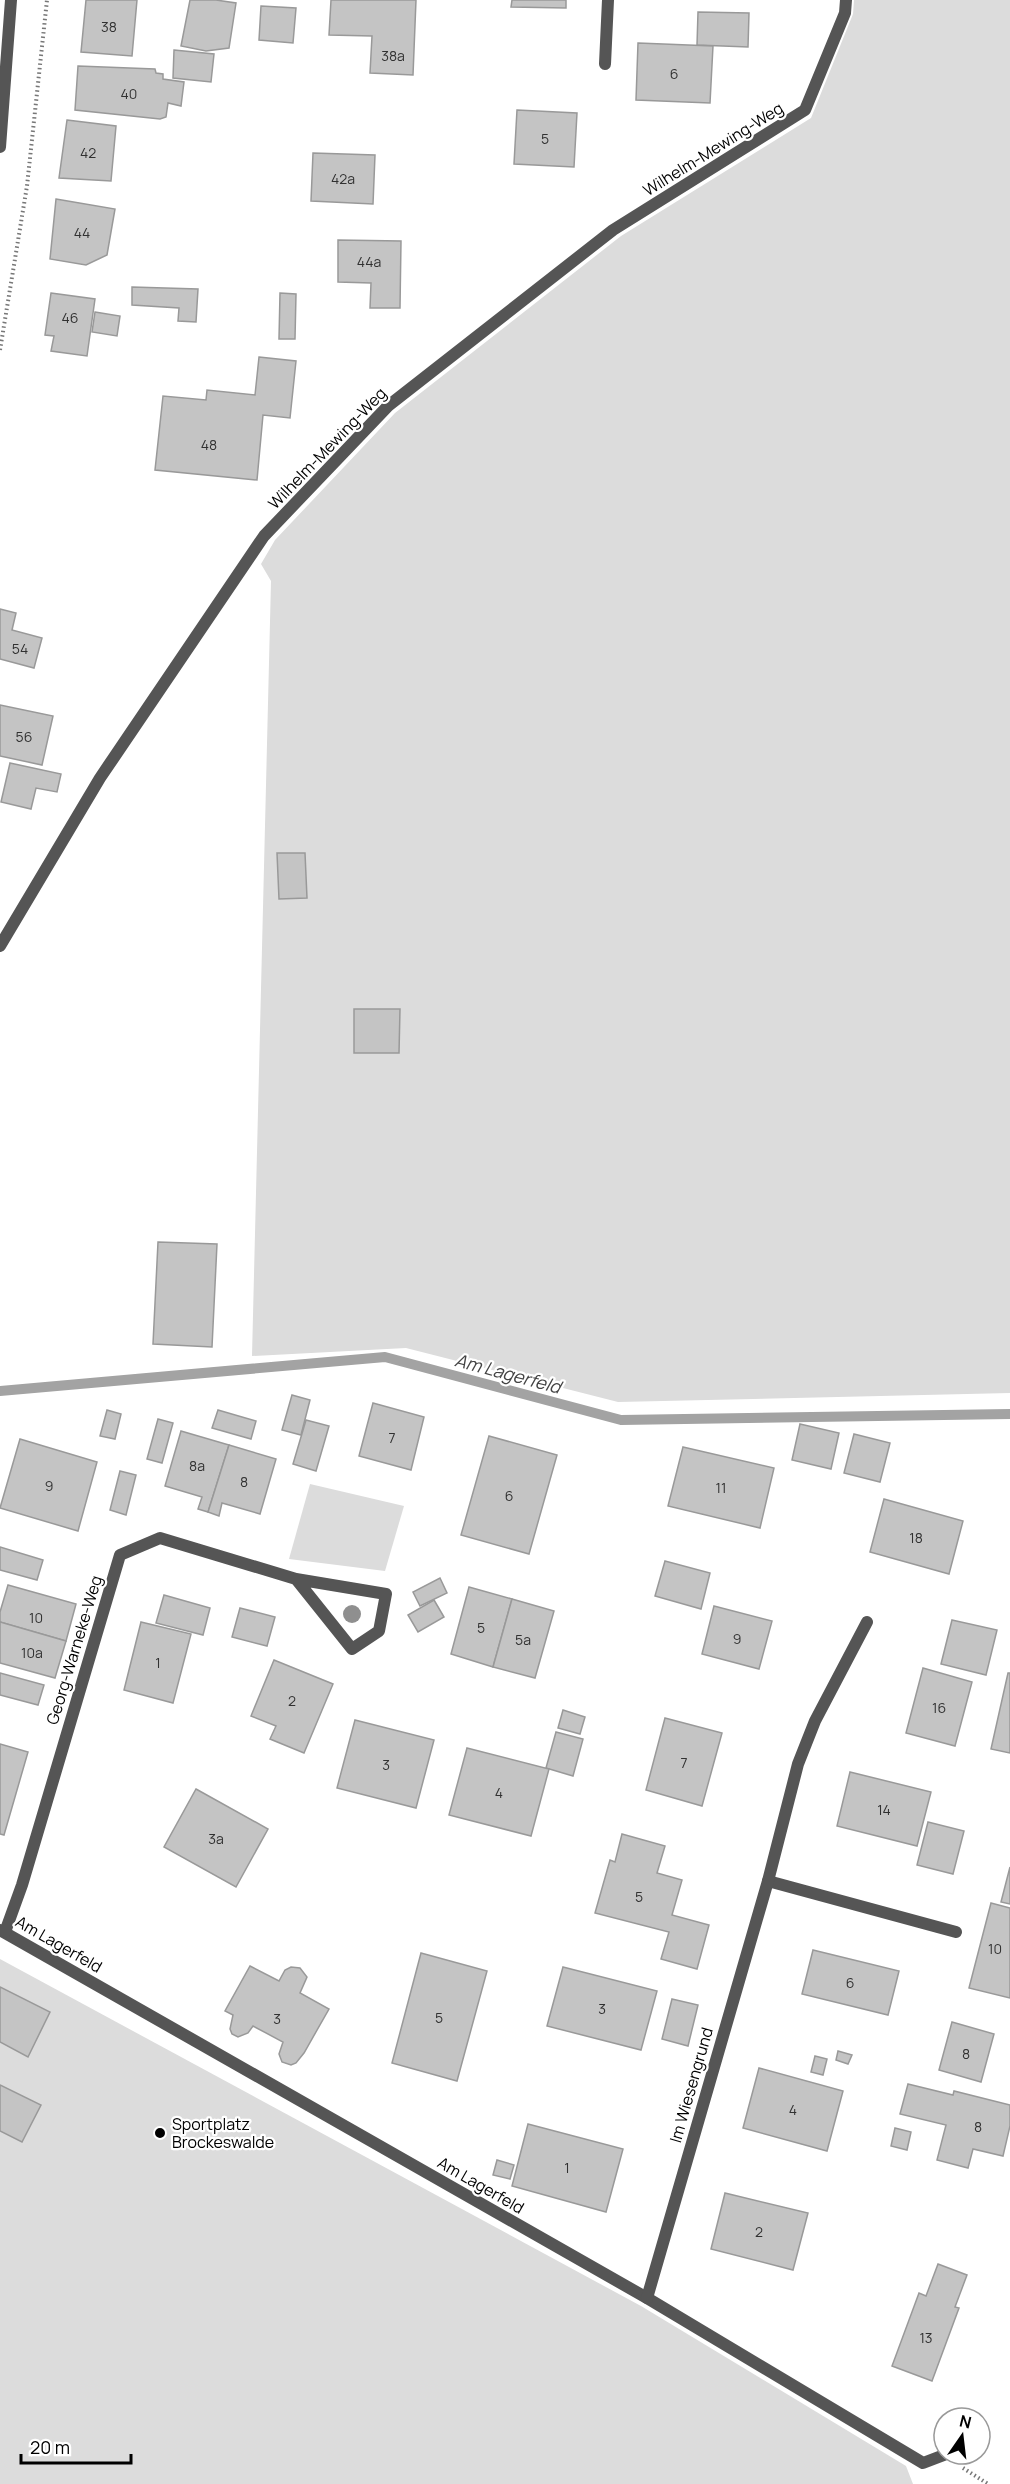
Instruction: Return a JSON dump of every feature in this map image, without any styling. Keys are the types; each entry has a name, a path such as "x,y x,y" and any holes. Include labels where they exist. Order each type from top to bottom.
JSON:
{"street":[{"path":"0,147 11,0"},
{"path":"605,64 608,0"},
{"name":"Wilhelm-Mewing-Weg","path":"0,946 100,778 264,536 388,406 613,230 805,110 844,13 846,0"},
{"name":"Georg-Warneke-Weg","path":"3,1931 22,1885 120,1555 160,1538 296,1579 386,1594 379,1631 352,1649 296,1579"},
{"name":"Im Wiesengrund","path":"647,2298 768,1881 798,1764 815,1721 867,1622"},
{"path":"768,1881 956,1932"},
{"name":"Am Lagerfeld","path":"3,1931 647,2298 924,2463 932,2460"}],"path":[{"path":"0,350 27,186 47,0"}],"shaded area":[{"path":"854,0 1010,0 1010,1393 618,1402 406,1348 252,1356 271,581 261,564 275,540 395,413 621,236 811,118 853,14"},
{"path":"310,1484 404,1506 385,1571 289,1559"},
{"name":"Sportplatz Brockeswalde","path":"0,1959 641,2306 906,2466 913,2484 0,2484"}],"building":[{"path":"86,0 137,0 132,56 81,52"},
{"path":"190,0 236,3 229,48 206,51 181,46"},
{"path":"331,0 416,0 413,75 370,73 372,36 329,35"},
{"path":"512,0 566,0 566,8 511,7"},
{"path":"261,6 296,8 293,43 259,40"},
{"path":"698,12 749,13 748,47 697,45"},
{"path":"638,43 713,46 710,103 636,100"},
{"path":"174,50 214,54 211,82 173,78"},
{"path":"78,66 155,69 156,73 163,74 163,79 184,82 181,106 168,103 166,117 160,119 75,110"},
{"path":"517,110 577,113 574,167 514,164"},
{"path":"67,120 116,126 111,181 59,178"},
{"path":"313,153 375,155 373,204 311,201"},
{"path":"56,199 115,209 107,255 86,265 50,259"},
{"path":"338,240 401,241 400,308 370,308 371,283 338,282"},
{"path":"132,287 198,289 196,322 178,321 179,308 132,305"},
{"path":"51,293 95,299 87,356 51,351 54,336 45,335"},
{"path":"280,293 296,294 295,339 279,339"},
{"path":"95,312 120,316 117,336 92,332"},
{"path":"259,357 296,361 290,418 263,415 257,480 155,470 163,396 206,400 207,390 255,395"},
{"path":"0,609 16,613 12,630 42,638 34,668 0,659"},
{"path":"0,705 53,716 42,765 0,756"},
{"path":"10,763 61,774 57,792 36,788 31,809 1,802"},
{"path":"277,853 305,853 307,898 279,899"},
{"path":"354,1009 400,1009 399,1053 354,1053"},
{"path":"158,1242 217,1244 212,1347 153,1344"},
{"path":"292,1395 310,1400 301,1435 282,1430"},
{"path":"373,1403 424,1417 411,1470 359,1456"},
{"path":"107,1410 121,1414 115,1439 100,1436"},
{"path":"218,1410 256,1421 251,1439 212,1428"},
{"path":"158,1419 173,1423 162,1463 147,1459"},
{"path":"306,1420 329,1426 316,1471 293,1464"},
{"path":"800,1424 839,1433 831,1469 792,1460"},
{"path":"181,1431 229,1445 208,1512 198,1509 202,1497 165,1486"},
{"path":"854,1434 890,1443 880,1482 844,1473"},
{"path":"489,1436 557,1455 529,1554 461,1535"},
{"path":"20,1439 97,1462 78,1531 0,1508"},
{"path":"229,1445 276,1459 260,1514 222,1503 219,1516 208,1512"},
{"path":"683,1447 774,1468 760,1528 668,1506"},
{"path":"120,1471 136,1475 126,1515 110,1510"},
{"path":"884,1499 963,1521 949,1574 870,1552"},
{"path":"0,1547 43,1560 37,1580 0,1570"},
{"path":"665,1561 710,1573 701,1609 655,1596"},
{"path":"440,1578 447,1593 420,1606 413,1592"},
{"path":"8,1585 76,1604 66,1641 0,1622 0,1612"},
{"path":"469,1587 512,1599 493,1667 451,1654"},
{"path":"164,1595 210,1608 203,1635 156,1623"},
{"path":"512,1599 554,1611 535,1678 493,1667"},
{"path":"434,1600 444,1617 418,1632 408,1615"},
{"path":"714,1606 772,1621 759,1669 702,1654"},
{"path":"240,1608 275,1617 267,1646 232,1637"},
{"path":"952,1620 997,1630 986,1675 941,1664"},
{"path":"0,1622 66,1641 55,1678 0,1663"},
{"path":"141,1622 191,1634 173,1703 124,1690"},
{"path":"274,1660 333,1684 304,1753 270,1739 276,1726 251,1716"},
{"path":"923,1668 972,1682 955,1746 906,1733"},
{"path":"0,1673 44,1685 38,1705 0,1695"},
{"path":"1008,1673 1010,1673 1010,1753 991,1749"},
{"path":"563,1710 585,1717 580,1734 558,1728"},
{"path":"665,1718 722,1733 702,1806 646,1790"},
{"path":"355,1720 434,1740 416,1808 337,1788"},
{"path":"556,1732 583,1739 573,1776 546,1768"},
{"path":"0,1744 28,1752 4,1835 0,1834"},
{"path":"467,1748 549,1769 531,1836 449,1815"},
{"path":"850,1772 931,1792 917,1846 837,1826"},
{"path":"196,1789 268,1829 236,1887 164,1847"},
{"path":"928,1822 964,1831 953,1874 917,1865"},
{"path":"622,1834 665,1846 657,1873 682,1880 672,1915 709,1925 697,1969 661,1959 669,1932 595,1913 610,1860 615,1862"},
{"path":"1010,1867 1010,1904 1001,1902"},
{"path":"991,1903 1010,1908 1010,1998 969,1988"},
{"path":"813,1950 899,1971 888,2015 802,1994"},
{"path":"421,1953 487,1971 457,2081 392,2063"},
{"path":"250,1966 279,1981 285,1970 291,1967 300,1968 307,1977 300,1993 329,2009 296,2063 291,2065 282,2062 279,2054 283,2042 253,2026 248,2033 238,2037 232,2034 230,2029 233,2015 225,2011"},
{"path":"563,1967 657,1991 641,2050 547,2026"},
{"path":"0,1987 50,2012 28,2057 0,2042"},
{"path":"672,1999 698,2005 688,2046 662,2039"},
{"path":"952,2022 994,2034 981,2082 939,2070"},
{"path":"838,2051 852,2055 848,2064 836,2060"},
{"path":"815,2056 827,2059 823,2075 811,2072"},
{"path":"759,2068 843,2091 827,2151 743,2128"},
{"path":"908,2084 953,2095 954,2091 1010,2105 1010,2126 1003,2156 973,2149 968,2168 937,2160 946,2125 900,2114"},
{"path":"0,2085 41,2105 22,2142 0,2131"},
{"path":"528,2124 623,2149 606,2212 512,2186"},
{"path":"895,2128 911,2132 907,2150 891,2146"},
{"path":"497,2160 514,2165 510,2179 493,2175"},
{"path":"725,2193 808,2213 793,2270 711,2249"},
{"path":"938,2264 967,2275 955,2307 959,2308 932,2381 892,2366 919,2293 926,2296"}],"waterway":[{"name":"Am Lagerfeld","path":"0,1391 385,1357 621,1420 1010,1414"}],"place":[{"name":"Sportplatz Brockeswalde","path":"160,2133"}]}
